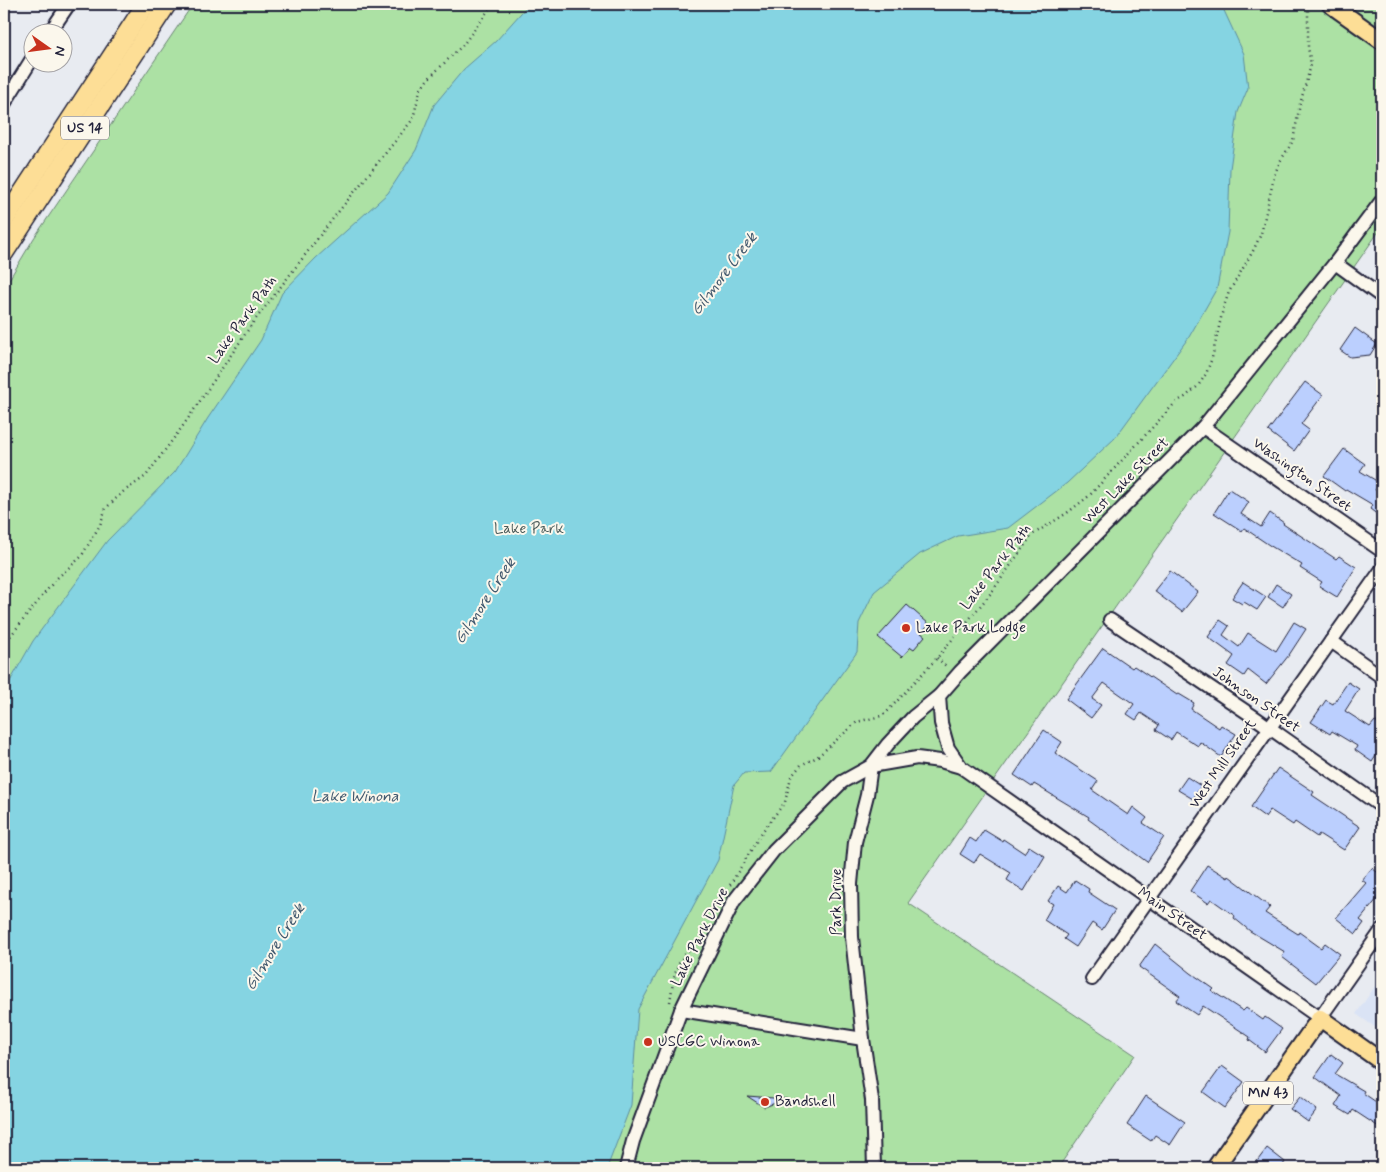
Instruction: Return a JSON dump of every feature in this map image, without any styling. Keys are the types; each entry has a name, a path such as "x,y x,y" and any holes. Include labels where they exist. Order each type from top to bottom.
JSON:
{"highway":[{"name":"US 14","path":"4,221 146,4"},
{"name":"US 14","path":"4,254 167,4"}],"main road":[{"path":"1330,4 1382,41"},
{"name":"Main Street","path":"1320,1018 1382,1062"},
{"name":"MN 43","path":"1215,1168 1320,1018"}],"street":[{"path":"57,22 69,4"},
{"path":"4,104 24,72"},
{"name":"West Lake Street","path":"871,766 913,717 939,696 966,666 1203,427 1335,264 1382,200"},
{"path":"1335,264 1382,297"},
{"name":"Washington Street","path":"1203,427 1382,551"},
{"name":"West Mill Street","path":"1092,979 1382,569"},
{"name":"Johnson Street","path":"1110,620 1382,807"},
{"path":"1331,641 1382,678"},
{"name":"Main Street","path":"939,696 941,723 948,748 961,768"},
{"name":"Main Street","path":"871,766 916,758 940,761 961,768 1320,1018"},
{"name":"Lake Park Drive","path":"626,1168 675,1010 734,901 774,850 842,782 871,766"},
{"name":"Park Drive","path":"871,766 867,795 855,842 851,884 852,938 862,1039 872,1100 874,1168"},
{"path":"1320,1018 1382,930"},
{"path":"675,1010 862,1039"}],"path":[{"name":"Lake Park Path","path":"4,644 56,579 81,557 100,525 106,508 123,492 146,476 252,324 413,119 420,90 428,79 463,45 492,4"},
{"name":"Lake Park Path","path":"730,886 762,832 785,802 791,777 801,765 817,757 857,722 881,716 886,712 937,658 992,593 1032,535 1067,514 1089,496 1176,402 1198,386 1206,374 1229,292 1261,234 1275,173 1293,141 1310,65 1308,4"},
{"path":"675,1010 674,974 689,950 697,945 705,930"}],"shaded area":[{"path":"1382,976 1382,1032 1356,1014"}],"green space":[{"name":"Lake Winona","path":"193,4 1382,4 1382,227 908,903 1135,1055 1058,1168 4,1168 4,288 34,238"}],"water":[{"name":"Lake Winona","path":"529,4 1221,4 1244,54 1248,88 1238,112 1230,169 1228,232 1217,288 1189,337 1115,438 1067,483 1008,528 958,536 920,554 874,592 859,623 857,652 771,772 744,773 734,785 718,860 638,1009 631,1105 607,1168 4,1168 4,692 33,641 107,541 175,472 208,418 261,340 282,293 316,258 388,193 416,150 434,105 464,69 496,41"}],"building":[{"path":"1355,328 1377,344 1370,355 1350,357 1340,350"},
{"path":"1305,382 1323,395 1301,424 1309,430 1294,451 1268,431"},
{"path":"1344,449 1365,464 1360,471 1380,483 1375,490 1381,493 1382,491 1382,518 1370,509 1373,505 1346,489 1345,491 1324,476"},
{"path":"1229,489 1249,502 1241,514 1261,527 1270,513 1283,524 1336,559 1339,556 1356,567 1337,597 1319,586 1322,582 1300,568 1302,565 1244,528 1242,531 1214,513"},
{"path":"1170,571 1198,592 1182,612 1154,591"},
{"path":"1243,582 1266,597 1257,610 1244,602 1242,604 1232,598"},
{"path":"1276,584 1291,594 1283,607 1268,597"},
{"name":"Lake Park Lodge","path":"907,605 929,624 921,633 925,636 914,649 911,647 902,657 878,637"},
{"path":"1220,620 1229,626 1223,635 1239,647 1248,633 1276,651 1294,622 1306,629 1289,655 1266,684 1248,670 1244,676 1228,665 1234,656 1208,637"},
{"path":"1103,648 1132,668 1134,666 1177,695 1179,694 1194,703 1191,709 1219,728 1221,725 1236,734 1221,757 1200,742 1198,746 1176,732 1171,740 1156,730 1159,725 1141,713 1136,720 1127,714 1134,704 1104,683 1092,699 1101,705 1091,718 1066,699"},
{"path":"1348,682 1359,689 1345,711 1370,727 1375,721 1382,726 1382,747 1372,762 1355,750 1357,746 1332,731 1330,734 1311,722 1326,700 1333,704"},
{"path":"1044,730 1062,742 1055,753 1098,781 1092,790 1128,815 1133,807 1147,818 1143,823 1164,837 1147,862 1088,819 1089,817 1034,784 1032,787 1014,775"},
{"path":"1278,768 1314,792 1312,795 1360,827 1344,850 1319,834 1317,837 1295,822 1293,825 1270,810 1265,817 1251,807"},
{"path":"1187,777 1201,786 1193,799 1178,790"},
{"path":"984,830 1002,841 1003,839 1024,853 1029,846 1045,856 1024,891 1007,880 1011,873 980,854 974,863 960,854 970,838 976,842"},
{"path":"1207,865 1228,878 1229,876 1270,907 1265,913 1298,934 1299,932 1321,948 1325,943 1340,954 1316,983 1282,957 1285,952 1250,931 1234,918 1235,916 1211,899 1208,903 1190,891"},
{"path":"1372,868 1382,876 1382,891 1360,920 1364,923 1356,934 1336,918 1366,883 1362,880"},
{"path":"1075,880 1089,889 1088,892 1115,910 1102,930 1092,923 1076,947 1064,939 1067,935 1044,920 1053,904 1048,901 1058,886 1067,892"},
{"path":"1155,944 1214,989 1212,991 1243,1011 1246,1008 1263,1020 1265,1017 1282,1029 1265,1052 1249,1040 1250,1037 1203,1006 1197,1015 1176,1001 1180,996 1139,967"},
{"path":"1331,1054 1343,1063 1335,1074 1364,1091 1363,1093 1382,1106 1382,1129 1353,1110 1350,1115 1335,1106 1341,1096 1315,1077"},
{"path":"1222,1066 1244,1082 1225,1108 1203,1092"},
{"name":"Bandshell","path":"747,1096 787,1099 764,1107"},
{"path":"1146,1096 1185,1122 1170,1145 1155,1135 1151,1141 1127,1125"},
{"path":"1300,1097 1317,1110 1308,1122 1290,1109"},
{"path":"1267,1148 1285,1162 1281,1168 1252,1168"}],"place":[{"name":"Lake Park Lodge","path":"906,628"},
{"name":"USCGC Winona","path":"648,1042"},
{"name":"Bandshell","path":"765,1102"}],"water label":[{"name":"Gilmore Creek","path":"724,274"},
{"name":"Gilmore Creek","path":"485,601"},
{"name":"Gilmore Creek","path":"275,947"}],"park label":[{"name":"Lake Park","path":"529,529"}]}
